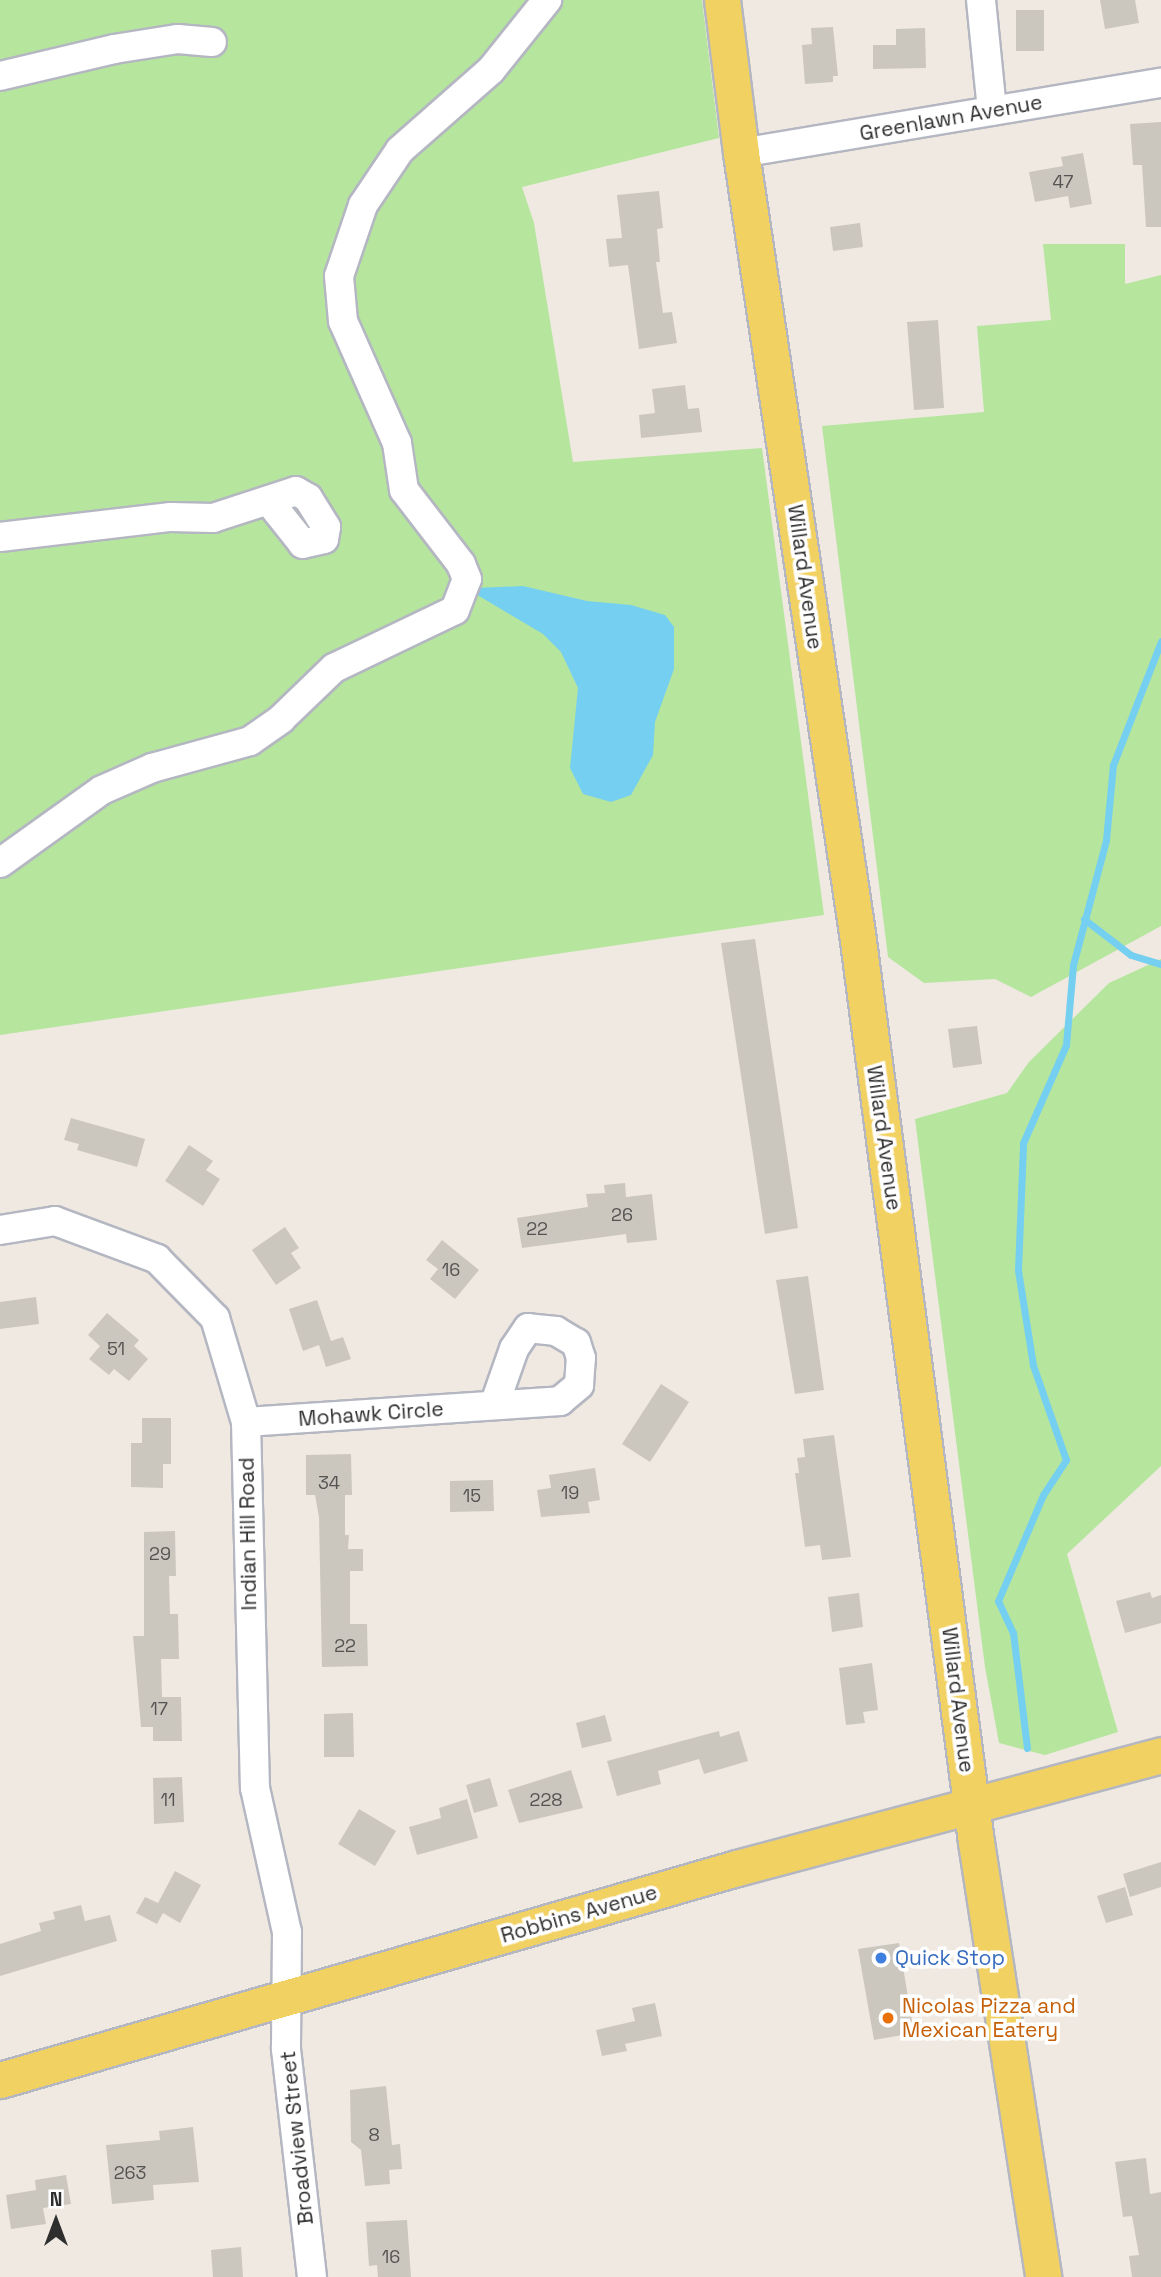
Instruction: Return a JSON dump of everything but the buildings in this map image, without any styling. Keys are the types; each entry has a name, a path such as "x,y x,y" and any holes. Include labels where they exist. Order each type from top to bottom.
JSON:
{"main road":[{"name":"Willard Avenue","path":"722,0 741,153 859,946 972,1806 1043,2277"},
{"name":"Robbins Avenue","path":"0,2080 737,1868 1161,1755"}],"street":[{"path":"0,863 102,790 152,768 250,741 281,719 334,668 455,610 467,579 461,564 404,490 397,443 343,321 340,276 363,205 393,159 436,114 492,70 547,0"},
{"path":"981,0 992,110"},
{"path":"0,76 127,47 178,39 212,42"},
{"name":"Greenlawn Avenue","path":"741,153 1161,83"},
{"path":"0,537 171,517 213,518 268,500"},
{"name":"Indian Hill Road","path":"0,1230 55,1221 157,1259 215,1318 246,1422 255,1788 287,1932 288,1998"},
{"name":"Mohawk Circle","path":"246,1422 422,1413 495,1403"},
{"name":"Broadview Street","path":"288,1998 286,2049 312,2277"}],"green space":[{"path":"0,0 702,0 719,138 522,187 534,223 573,462 762,448 824,915 0,1035"},
{"path":"1043,244 1125,244 1125,284 1161,275 1161,926 1031,997 995,979 924,983 888,957 822,426 984,412 977,326 1051,320"},
{"path":"1161,959 1161,1466 1067,1554 1118,1732 1045,1755 999,1743 985,1667 915,1119 1007,1093 1029,1062 1109,983"}],"water":[{"path":"523,586 587,601 631,605 665,615 674,627 674,669 655,722 653,755 631,795 611,802 583,794 570,768 578,688 561,652 543,634 474,593 475,588"}],"waterway":[{"path":"1027,1748 1013,1633 998,1601 1043,1495 1066,1460 1033,1365 1018,1270 1023,1143 1066,1045 1073,965 1106,840 1113,765 1161,641"},
{"path":"1084,919 1131,955 1161,964"}],"place":[{"name":"Quick Stop","path":"881,1958"},
{"name":"Nicolas Pizza and Mexican Eatery","path":"888,2018"}]}
